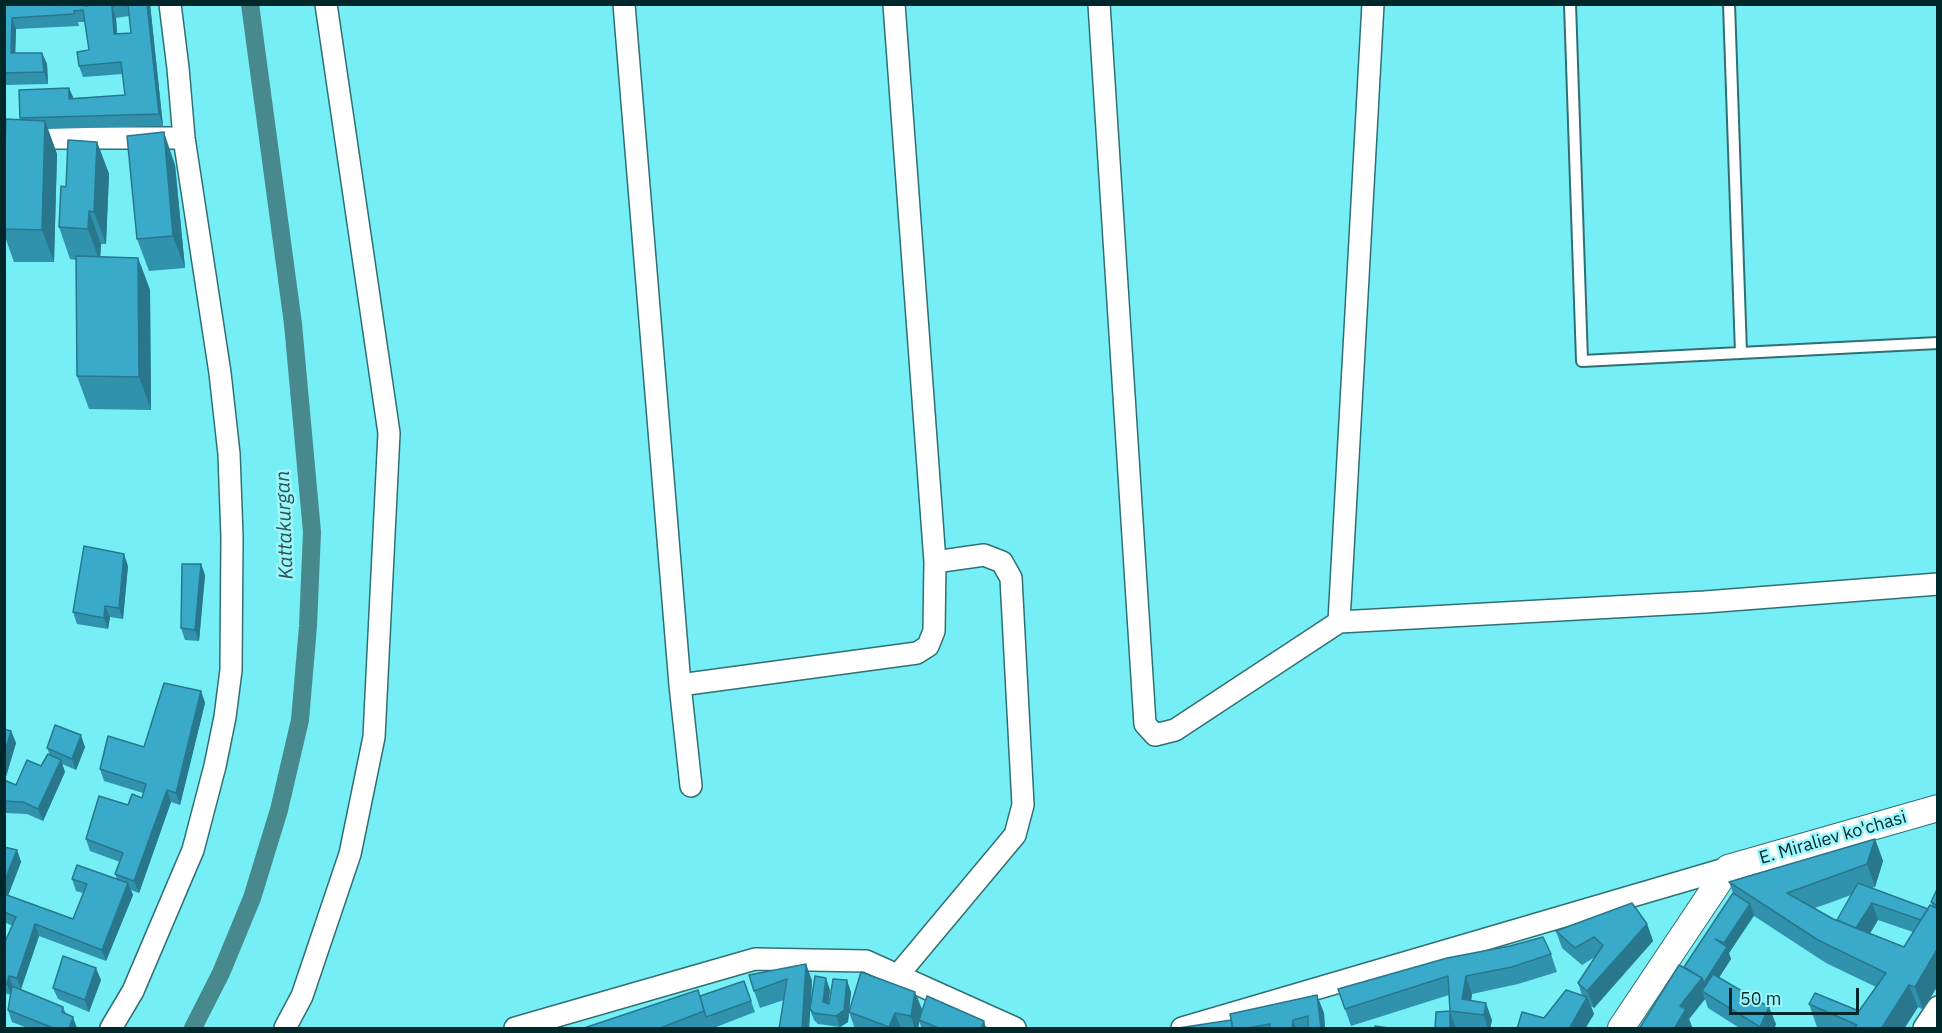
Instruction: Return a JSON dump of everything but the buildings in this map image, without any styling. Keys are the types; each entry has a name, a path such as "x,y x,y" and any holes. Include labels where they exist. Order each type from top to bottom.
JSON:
{"street":[{"path":"111,1029 133,991 193,850 215,766 225,717 231,670 232,537 229,454 218,361 184,138 170,4"},
{"path":"285,1029 302,996 350,854 374,736 389,433 326,4"},
{"path":"624,4 680,685 691,786"},
{"path":"680,685 917,653 928,646 934,632 935,562 894,4"},
{"path":"1099,4 1145,724 1155,735 1175,730 1339,622 1705,602 1938,584"},
{"path":"1339,622 1373,4"},
{"path":"4,138 184,138"},
{"path":"898,975 1015,835 1023,805 1011,578 1002,562 984,555 935,562"},
{"name":"E. Miraliev ko'chasi","path":"1728,868 1938,808"},
{"path":"1182,1029 1728,868"},
{"path":"1621,1029 1728,868"},
{"path":"521,1028 755,959 866,961 1015,1029"},
{"path":"1924,1029 1938,1007"}],"lane":[{"path":"1570,4 1582,361 1938,343"},
{"path":"1729,4 1741,353"}],"waterway":[{"name":"Kattakurgan","path":"193,1028 221,973 252,898 279,810 300,720 308,626 312,532 293,324 250,4"}]}
